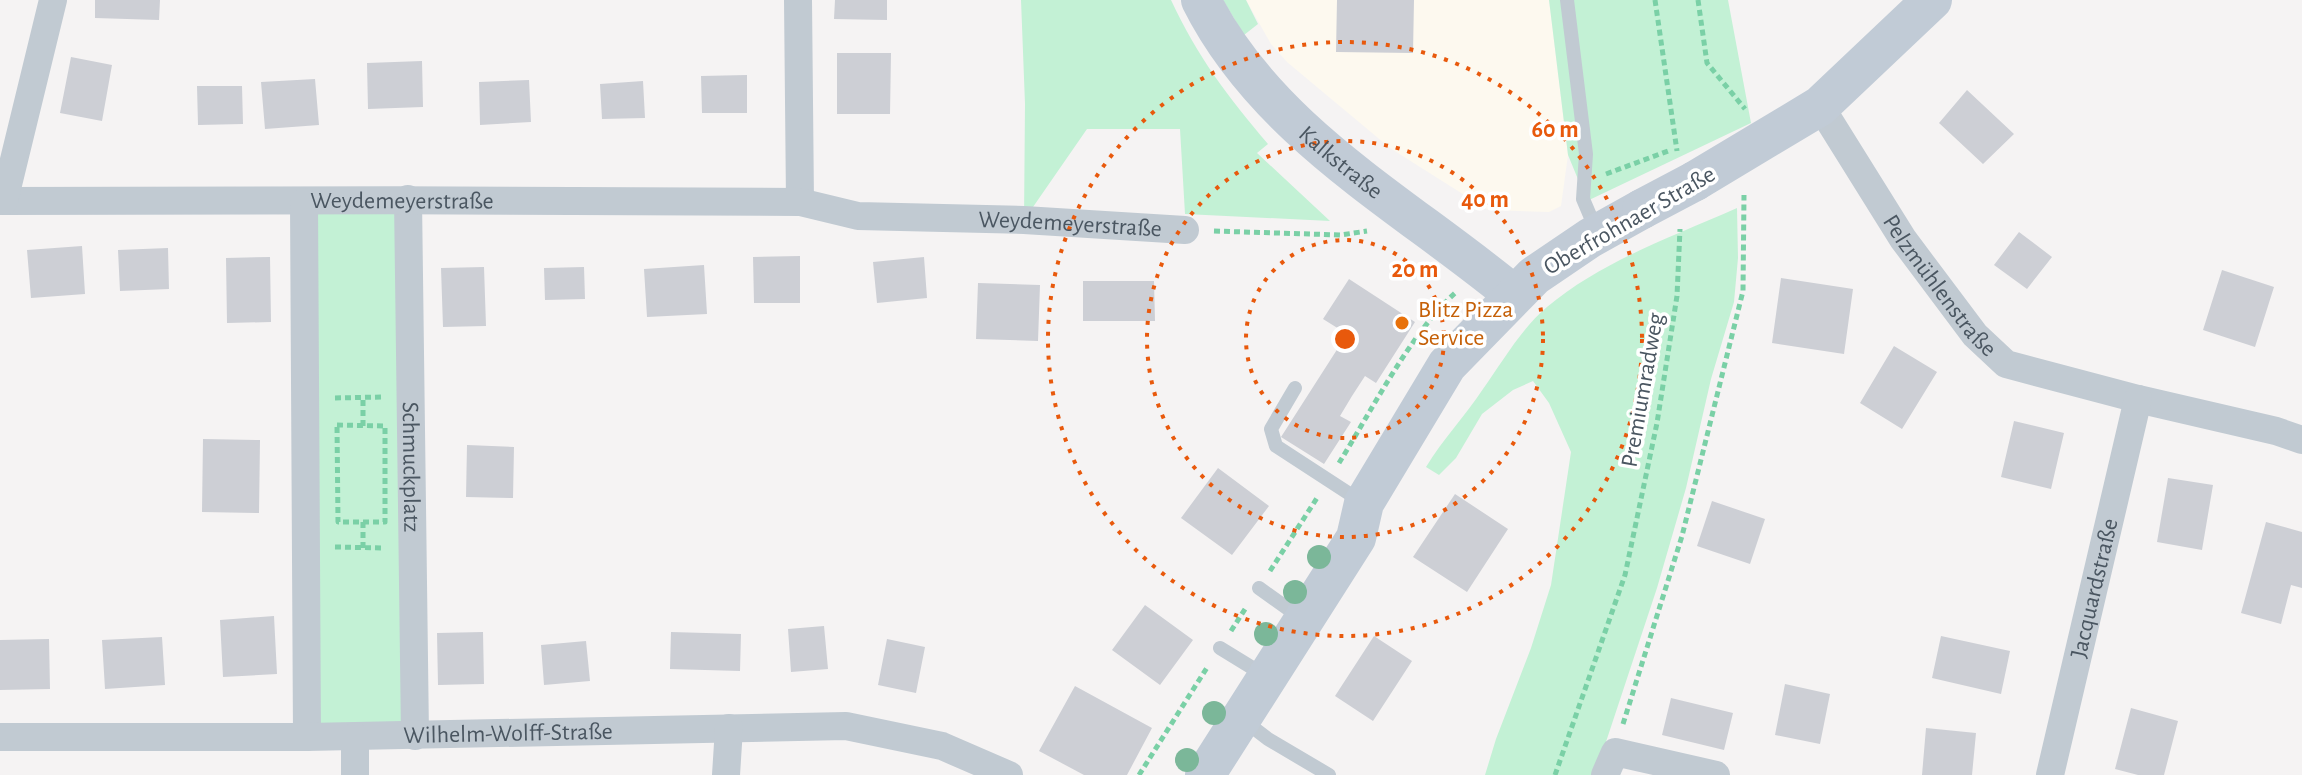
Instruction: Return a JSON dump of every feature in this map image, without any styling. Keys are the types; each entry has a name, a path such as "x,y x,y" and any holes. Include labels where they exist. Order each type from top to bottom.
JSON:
{"main road":[{"name":"Kalkstraße","path":"1201,0 1213,23 1258,87 1326,151 1514,295"},
{"name":"Oberfrohnaer Straße","path":"1205,775 1356,538 1364,503 1447,365 1534,276 1597,234 1642,209 1683,163 1756,145 1820,106 1932,0"}],"street":[{"name":"Weydemeyerstraße","path":"53,0 2,201 304,202 408,199 800,202 858,216 1024,220 1185,230"},
{"path":"798,0 800,202"},
{"name":"Pelzmühlenstraße","path":"1820,106 1903,239 1975,335 2006,364 2302,440"},
{"name":"Schmuckplatz","path":"408,199 415,736"},
{"path":"304,202 307,737"},
{"name":"Jacquardstraße","path":"2050,775 2138,399"},
{"name":"Wilhelm-Wolff-Straße","path":"0,737 355,737 846,726 942,746 1009,775"},
{"path":"726,775 729,728"},
{"path":"355,737 355,775"},
{"path":"1610,764 1716,775"}],"lane":[{"path":"1567,0 1586,154 1583,199 1597,234"},
{"path":"1295,388 1271,429 1276,446 1364,503"},
{"path":"1259,588 1304,619"},
{"path":"1220,648 1267,677"},
{"path":"1241,718 1268,739 1329,775"}],"path":[{"path":"1584,182 1683,163 1655,0"},
{"path":"1610,764 1682,536 1743,291 1756,145 1707,63 1698,0"},
{"name":"Premiumradweg","path":"1555,775 1625,575 1657,423 1677,296 1680,226"},
{"name":"Weydemeyerstraße","path":"1185,230 1341,235"},
{"path":"306,399 409,396"},
{"path":"363,398 363,426"},
{"path":"337,425 363,426 385,426 385,522 338,522 337,425"},
{"path":"363,522 363,548"},
{"path":"306,547 411,549"}],"shaded area":[{"path":"1246,0 1549,0 1568,155 1561,206 1549,212 1488,210 1390,148 1287,62 1271,44"}],"green space":[{"path":"1021,0 1171,0 1214,75 1268,144 1257,153 1330,221 1185,214 1180,129 1087,129 1024,220 1025,104"},
{"path":"1223,0 1246,0 1258,24 1244,35"},
{"path":"1549,0 1728,0 1751,123 1587,201 1568,155"},
{"path":"408,199 415,736 307,737 304,202"},
{"path":"1737,208 1738,258 1734,302 1657,588 1595,775 1485,775 1551,585 1571,452 1549,403 1533,381 1513,390 1482,414 1456,458 1439,475 1426,467 1521,335 1547,307 1614,263"}],"building":[{"path":"95,0 160,0 159,20 95,18"},
{"path":"835,0 887,0 887,20 834,19"},
{"path":"1337,0 1414,0 1413,53 1336,52"},
{"path":"837,53 891,53 890,114 837,114"},
{"path":"71,57 112,65 102,121 60,113"},
{"path":"422,61 423,107 368,109 367,63"},
{"path":"747,75 747,113 702,113 701,76"},
{"path":"315,79 319,125 265,129 261,82"},
{"path":"529,80 531,122 480,125 479,82"},
{"path":"643,81 645,118 602,119 600,84"},
{"path":"197,86 242,86 243,124 198,125"},
{"path":"1967,90 2014,134 1983,164 1939,123"},
{"path":"2019,232 2052,257 2027,289 1994,265"},
{"path":"82,246 85,294 31,298 27,250"},
{"path":"168,248 169,289 120,291 118,250"},
{"path":"800,256 800,303 754,303 753,257"},
{"path":"270,257 271,322 227,323 226,258"},
{"path":"924,257 927,298 877,303 873,262"},
{"path":"704,265 707,314 647,317 644,269"},
{"path":"484,267 486,326 443,327 441,268"},
{"path":"584,267 585,299 545,300 544,268"},
{"path":"2222,270 2274,287 2255,347 2203,330"},
{"path":"1781,278 1853,289 1844,354 1772,343"},
{"path":"1349,279 1415,322 1376,383 1365,376 1352,396 1340,416 1351,422 1324,464 1281,437 1347,334 1323,319"},
{"path":"1083,281 1154,281 1155,321 1083,321"},
{"path":"978,283 1040,285 1038,341 976,339"},
{"path":"1894,346 1937,372 1902,429 1860,403"},
{"path":"2014,421 2064,433 2051,489 2001,477"},
{"path":"203,439 260,440 259,513 202,512"},
{"path":"467,445 514,447 513,498 466,497"},
{"path":"1218,468 1269,506 1232,555 1181,518"},
{"path":"2168,478 2213,485 2202,550 2157,542"},
{"path":"1455,494 1508,529 1467,592 1413,557"},
{"path":"1712,501 1765,519 1750,564 1697,546"},
{"path":"2266,522 2302,532 2302,588 2291,585 2281,624 2241,613"},
{"path":"1145,605 1193,640 1160,685 1112,650"},
{"path":"274,616 277,674 223,677 220,620"},
{"path":"824,626 828,669 791,672 788,629"},
{"path":"483,632 484,684 438,685 437,633"},
{"path":"671,632 741,634 740,671 670,669"},
{"path":"1374,636 1412,661 1373,721 1335,696"},
{"path":"1941,636 2010,651 2001,694 1932,678"},
{"path":"162,637 165,685 105,689 102,640"},
{"path":"49,639 50,689 0,690 0,640"},
{"path":"887,639 925,647 916,693 878,685"},
{"path":"586,641 590,681 544,685 541,645"},
{"path":"1785,684 1830,694 1820,744 1775,735"},
{"path":"1075,686 1152,728 1127,775 1084,775 1039,751"},
{"path":"1671,698 1733,713 1724,750 1662,735"},
{"path":"2131,708 2178,721 2164,775 2138,775 2115,769"},
{"path":"1926,728 1976,733 1972,775 1922,775"}],"place":[{"name":"Blitz Pizza Service","path":"1402,323"}]}
